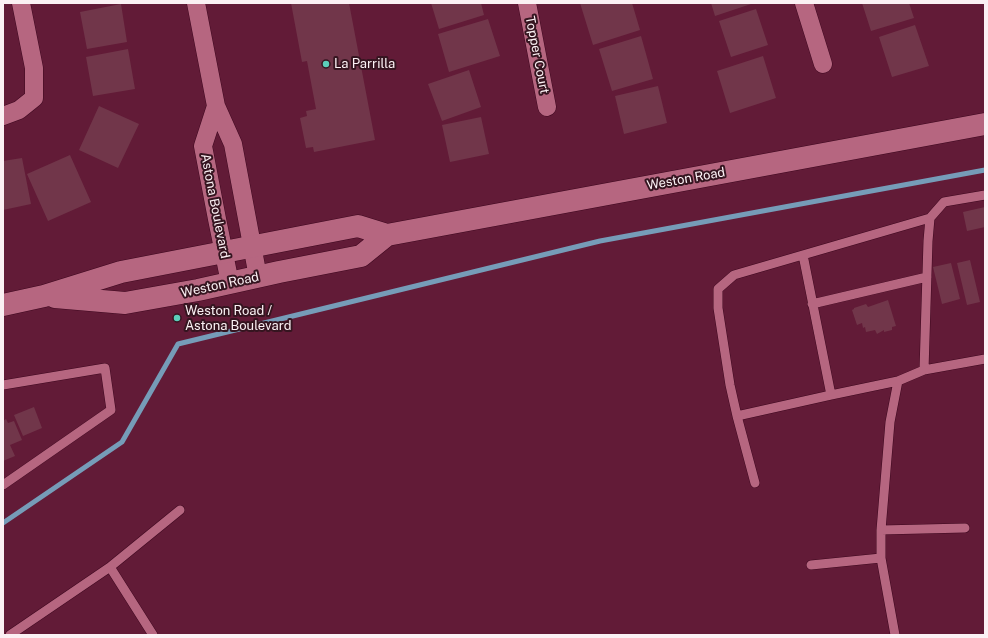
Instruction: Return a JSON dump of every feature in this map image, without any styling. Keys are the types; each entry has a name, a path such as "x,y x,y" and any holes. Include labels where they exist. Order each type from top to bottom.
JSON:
{"main road":[{"name":"Weston Road","path":"3,305 44,296 121,272 358,226 387,235 985,124"},
{"name":"Weston Road","path":"44,296 125,303 198,290 362,256 387,235"}],"street":[{"path":"3,116 19,110 34,98 34,68 21,3"},
{"name":"Astona Boulevard","path":"196,3 216,106 233,144 258,277"},
{"name":"Topper Court","path":"527,3 547,107"},
{"path":"804,3 823,64"},
{"name":"Astona Boulevard","path":"216,106 203,146 230,283"}],"lane":[{"path":"755,483 730,385 718,308 718,289 734,275 930,218 944,202 985,195"},
{"path":"924,370 930,218"},
{"path":"803,255 831,395"},
{"path":"812,304 927,277"},
{"path":"737,416 898,381 924,370 985,360"},
{"path":"3,385 104,368 110,410 3,485"},
{"path":"895,635 881,558 881,530 890,422 898,381"},
{"path":"10,635 110,567 180,510"},
{"path":"881,530 965,528"},
{"path":"811,565 881,558"},
{"path":"110,567 153,635"}],"building":[{"path":"291,3 349,3 375,140 314,152 313,147 306,148 300,118 307,116 306,111 316,109 307,61 302,62"},
{"path":"431,3 481,3 484,15 439,29"},
{"path":"580,3 632,3 640,30 593,45"},
{"path":"711,3 754,3 715,16"},
{"path":"862,3 909,3 914,18 871,31"},
{"path":"121,4 127,42 87,49 80,12"},
{"path":"756,9 768,45 731,57 719,21"},
{"path":"488,19 500,56 449,72 438,34"},
{"path":"915,25 929,66 892,77 879,37"},
{"path":"641,36 653,79 612,91 599,49"},
{"path":"128,49 135,89 93,96 86,57"},
{"path":"763,56 776,98 730,113 717,71"},
{"path":"469,70 481,107 442,121 428,84"},
{"path":"658,86 667,123 624,134 615,96"},
{"path":"99,106 139,124 118,168 79,150"},
{"path":"481,117 489,154 450,162 442,125"},
{"path":"70,155 91,202 48,221 27,174"},
{"path":"22,158 31,204 3,210 3,161"},
{"path":"985,207 985,227 967,231 963,212"},
{"path":"970,260 980,302 967,305 957,263"},
{"path":"951,263 960,299 942,304 933,267"},
{"path":"888,300 896,326 892,327 892,330 884,332 884,330 877,334 875,330 866,332 862,323 857,325 852,310 854,308 866,304 868,307"},
{"path":"34,407 42,428 23,436 14,415"},
{"path":"6,419 8,423 14,421 22,440 10,445 15,456 3,461 3,421"}],"waterway":[{"path":"3,523 122,442 178,344 600,241 985,170"}],"place":[{"name":"La Parrilla","path":"326,64"},
{"name":"Weston Road / Astona Boulevard","path":"177,318"}]}
